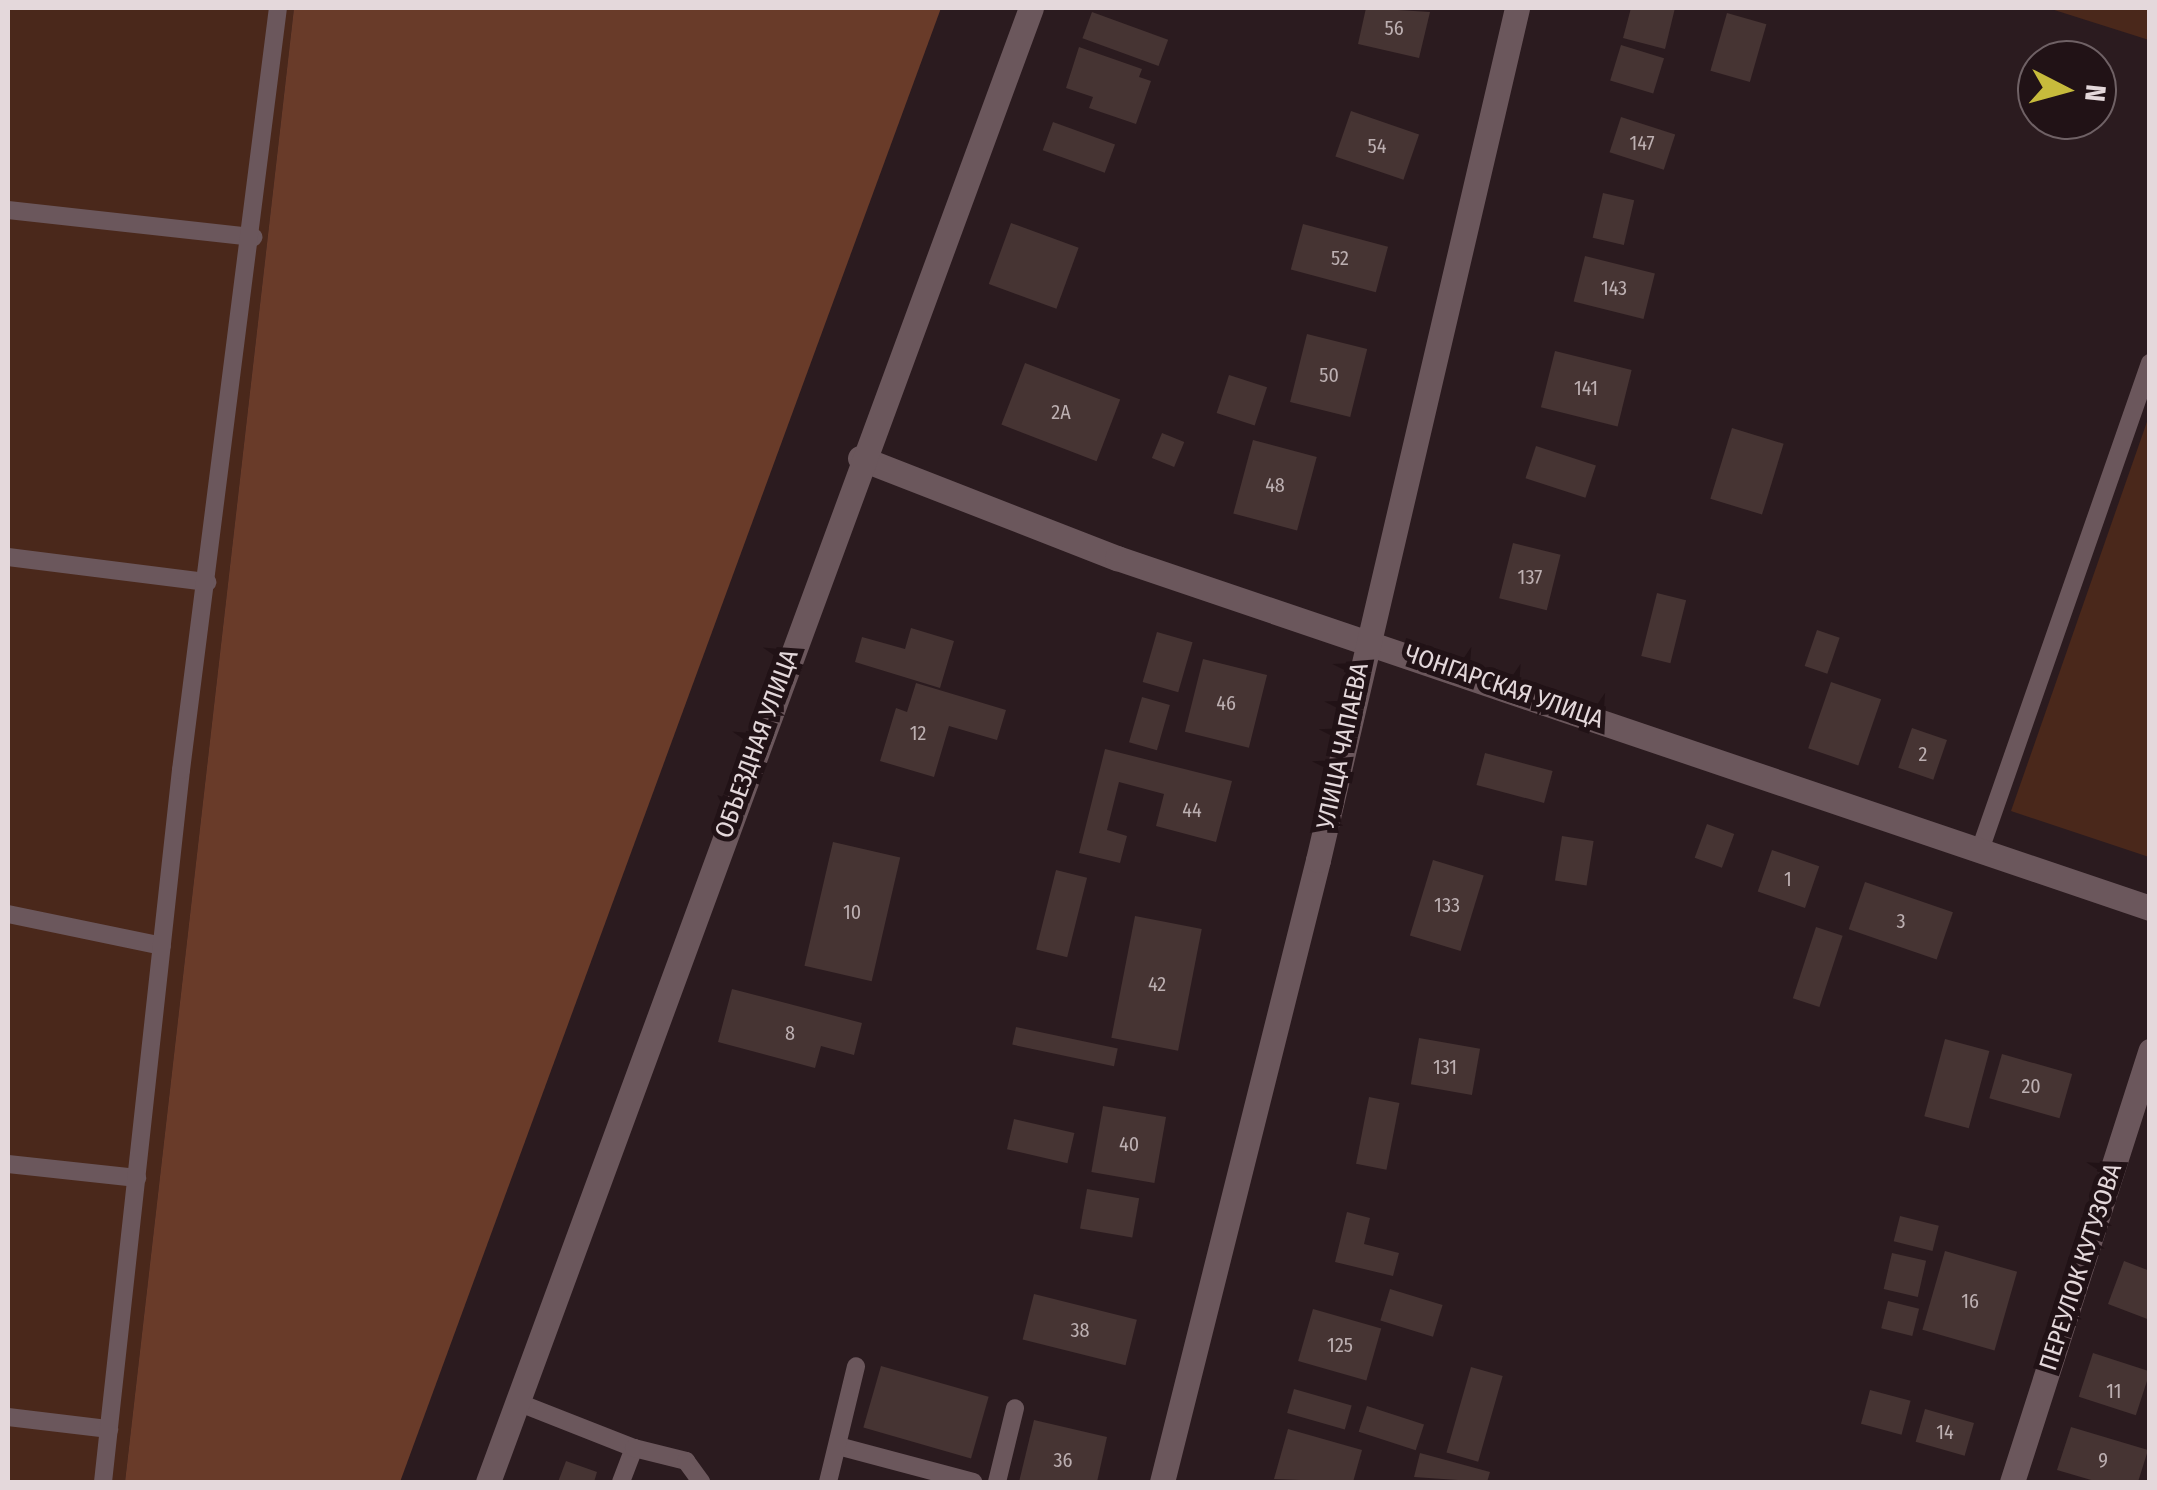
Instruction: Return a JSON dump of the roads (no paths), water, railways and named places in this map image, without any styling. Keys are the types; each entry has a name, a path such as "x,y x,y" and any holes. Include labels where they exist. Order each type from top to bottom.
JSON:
{"street":[{"name":"ОБЪЕЗДНАЯ УЛИЦА","path":"488,1482 860,458 1030,8"},
{"name":"УЛИЦА ЧАПАЕВА","path":"1162,1482 1517,8"},
{"name":"ЧОНГАРСКАЯ УЛИЦА","path":"860,458 1117,558 2150,908"},
{"name":"ПЕРЕУЛОК КУТУЗОВА","path":"2012,1482 2150,1051"}],"lane":[{"path":"102,1482 162,946 254,237 278,8"},
{"path":"8,210 254,237"},
{"path":"1980,850 2150,363"},
{"path":"8,557 207,582"},
{"path":"8,914 162,946"},
{"path":"8,1164 137,1178"},
{"path":"828,1482 856,1366"},
{"path":"517,1402 634,1448 686,1461 701,1482"},
{"path":"997,1482 1015,1408"},
{"path":"8,1417 109,1429"},
{"path":"838,1446 973,1482"},
{"path":"621,1482 634,1448"}]}
